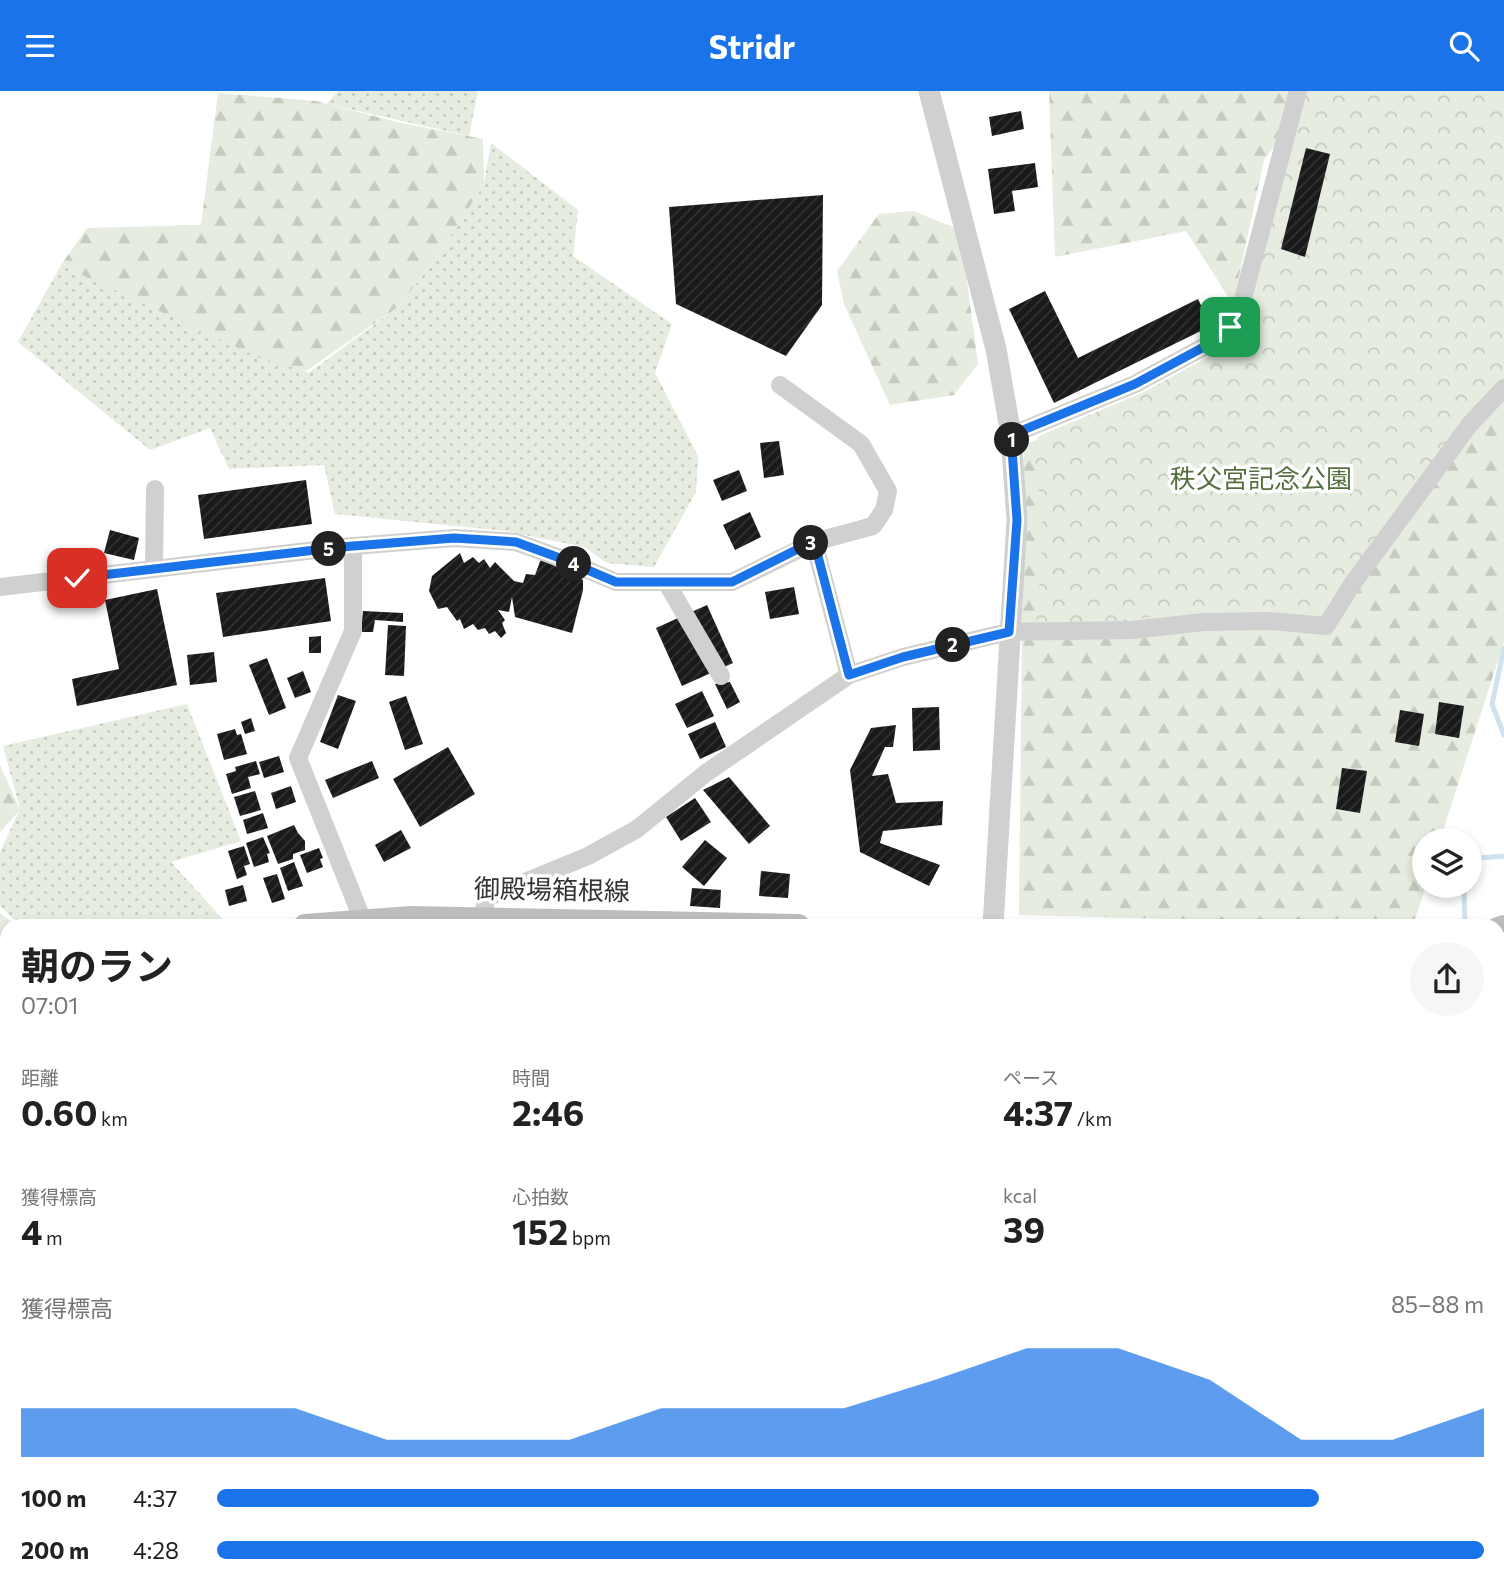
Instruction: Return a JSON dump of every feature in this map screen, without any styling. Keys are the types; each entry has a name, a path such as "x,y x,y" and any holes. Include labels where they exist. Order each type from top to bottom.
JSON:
{"main road":[{"name":"御殿場箱根線","path":"395,919 430,919"}],"street":[{"path":"929,91 996,349 1011,435 1017,520 993,919"},
{"path":"1011,435 1135,384 1213,342 1234,323 1240,310 1298,91"},
{"path":"0,587 354,546 454,538 516,542 616,582 732,582 814,541 873,526 884,510 888,491 862,444 780,385"},
{"path":"486,919 486,898 588,856 636,829 706,772 849,675 903,657 1009,632 1132,630 1204,622 1269,621 1326,626 1353,583 1470,424 1504,388"},
{"path":"155,489 155,569"},
{"path":"814,541 849,675"},
{"path":"354,546 354,631 298,758 362,919"},
{"path":"666,582 721,676"}],"green space":[{"path":"338,91 478,91 469,136 327,104"},
{"path":"1049,91 1314,91 1264,160 1233,304 1186,231 1055,257"},
{"name":"秩父宮記念公園","path":"1303,91 1504,91 1504,378 1333,605 1318,615 1261,611 1196,612 1036,626 1044,528 1032,445 1039,436 1144,392 1222,349 1243,330"},
{"path":"218,93 316,101 401,123 483,139 484,184 439,254 398,307 306,371 260,358 61,265 87,228 201,225"},
{"path":"491,143 578,210 573,256 672,324 655,373 698,456 696,492 654,567 607,563 584,547 506,531 335,514 324,465 229,469 210,428 150,450 18,342 61,265 165,313 309,373 398,307 439,254 484,184"},
{"path":"913,211 957,229 978,364 954,395 890,405 844,304 837,271 879,214"},
{"path":"1504,245 1504,642 1444,828 1412,828 1412,898 1422,898 1415,919 1177,919 1019,915 1024,445"},
{"path":"187,704 241,841 171,862 223,919 14,919 0,906 0,852 20,809 3,746"},
{"path":"0,765 20,810 0,832"}],"building":[{"path":"1021,111 1024,129 992,136 989,117"},
{"path":"1306,148 1330,154 1305,257 1281,249"},
{"path":"1035,163 1038,187 1012,191 1015,211 994,214 988,169"},
{"path":"823,195 822,305 786,356 676,304 669,207"},
{"path":"1045,291 1078,358 1198,299 1211,326 1054,403 1009,309"},
{"path":"779,441 784,475 764,478 760,443"},
{"path":"739,470 747,491 722,501 713,480"},
{"path":"306,480 312,524 204,539 198,495"},
{"path":"750,512 761,537 735,550 723,525"},
{"path":"110,530 139,538 134,560 104,553"},
{"path":"460,553 464,563 473,557 479,563 484,559 490,568 495,562 514,581 523,583 526,574 535,575 541,559 583,580 572,633 515,617 512,597 509,612 498,610 505,620 502,623 506,633 501,638 495,631 489,634 485,628 478,630 473,624 464,629 460,619 457,621 447,607 438,609 429,591 432,576"},
{"path":"325,578 331,621 223,637 216,593"},
{"path":"794,587 799,614 770,619 765,592"},
{"path":"157,589 177,685 77,706 72,679 119,669 105,600"},
{"path":"707,605 733,663 682,686 656,628"},
{"path":"363,611 403,613 403,622 375,620 373,632 361,632"},
{"path":"388,625 406,626 404,676 385,675"},
{"path":"321,636 321,653 309,653 309,637"},
{"path":"214,652 217,682 190,685 187,655"},
{"path":"267,658 286,708 269,715 249,665"},
{"path":"303,671 311,692 295,698 287,678"},
{"path":"730,682 740,702 727,709 715,684"},
{"path":"702,691 714,716 687,728 675,704"},
{"path":"338,695 356,701 338,749 320,742"},
{"path":"406,696 423,744 405,750 389,702"},
{"path":"1439,702 1464,706 1459,738 1435,734"},
{"path":"939,707 940,750 913,751 912,708"},
{"path":"1400,710 1424,714 1419,746 1395,742"},
{"path":"251,718 255,731 245,734 241,722"},
{"path":"715,722 726,747 700,759 688,734"},
{"path":"896,725 893,747 885,747 872,776 888,774 896,803 943,801 942,825 883,831 880,843 940,865 929,886 860,852 850,770 871,728"},
{"path":"235,729 237,735 241,734 247,754 224,760 217,734"},
{"path":"448,747 475,794 420,827 393,779"},
{"path":"279,756 284,772 264,778 259,762"},
{"path":"256,761 260,774 248,777 251,788 232,794 226,774 236,771 235,767"},
{"path":"372,761 379,778 333,798 325,780"},
{"path":"1342,768 1367,771 1360,813 1336,809"},
{"path":"729,777 770,826 749,844 703,790"},
{"path":"291,786 296,802 276,809 271,793"},
{"path":"255,791 261,810 240,816 234,797"},
{"path":"695,798 711,822 681,841 666,817"},
{"path":"263,813 268,828 247,834 243,820"},
{"path":"294,825 305,841 305,850 293,854 293,859 278,864 267,836"},
{"path":"401,830 411,848 384,862 375,845"},
{"path":"263,837 270,853 267,854 269,862 254,867 246,843"},
{"path":"705,840 727,858 704,886 682,867"},
{"path":"244,846 250,864 244,866 247,875 237,879 228,851"},
{"path":"319,848 323,867 307,873 300,855"},
{"path":"294,862 303,886 288,891 280,868"},
{"path":"761,871 790,874 788,898 759,896"},
{"path":"277,874 285,899 272,903 263,878"},
{"path":"243,885 247,901 229,906 225,890"},
{"path":"692,888 721,890 720,908 690,906"}],"waterway":[{"path":"1504,648 1492,704 1504,735"},
{"path":"1482,858 1504,856"},
{"path":"1464,898 1465,919"}],"route":[{"path":"77,578 341,547 454,538 516,542 616,582 732,582 814,541 849,675 903,657 1009,632 1017,520 1011,435 1135,384 1213,342 1230,327"}]}
